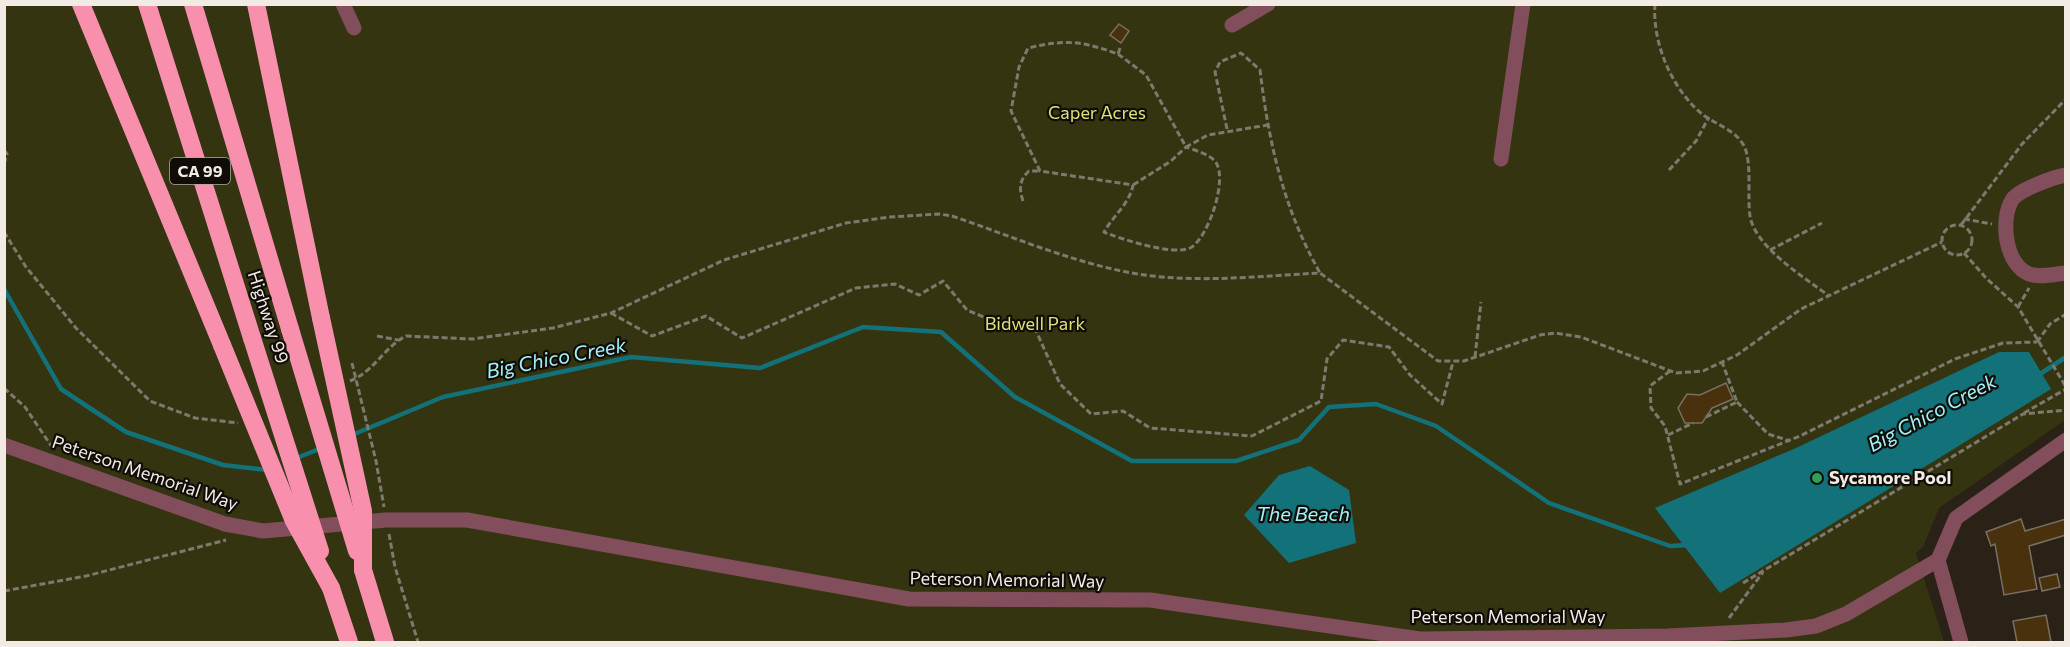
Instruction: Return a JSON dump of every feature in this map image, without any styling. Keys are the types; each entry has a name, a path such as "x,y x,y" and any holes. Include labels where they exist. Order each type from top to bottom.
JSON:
{"highway":[{"path":"81,4 294,520 332,588"},
{"name":"Highway 99","path":"147,4 349,642"},
{"name":"CA 99","path":"193,4 385,642"},
{"path":"256,4 363,511 363,570"}],"street":[{"path":"343,4 354,28"},
{"path":"1232,25 1268,4"},
{"path":"1501,159 1523,4"},
{"path":"2066,175 2018,193 2009,208 2006,226 2013,258 2019,268 2036,276 2066,273"},
{"path":"1960,642 1938,560 1956,518 2066,440"},
{"name":"Peterson Memorial Way","path":"4,445 225,524 263,531 386,520 467,520 909,599 1150,600 1420,639 1717,634 1816,626 1846,614 1938,560"}],"path":[{"path":"1655,4 1654,19 1660,51 1676,83 1702,114 1729,129 1744,148 1750,219 1770,251 1829,296"},
{"path":"1040,171 1011,111 1019,67 1028,48 1052,42 1082,42 1118,54 1146,75 1186,147 1214,160 1221,174 1220,190 1201,238 1189,248 1174,249 1123,240 1104,232 1114,215 1131,196 1133,185"},
{"path":"1118,54 1120,48"},
{"path":"1227,129 1215,72 1220,62 1241,52 1260,70 1268,125 1282,190 1300,237 1320,273 1433,359 1453,362 1475,357 1540,334 1555,333 1581,337 1676,373 1703,371 1737,355 1801,309 1942,242 1947,228 1961,225 1969,229 1973,238 1971,247 1964,253 1950,253 1942,242"},
{"path":"1961,225 2022,144 2066,99"},
{"path":"1669,170 1696,141 1709,117"},
{"path":"1023,201 1019,190 1023,177 1029,171 1133,185 1171,161 1186,147 1208,135 1227,129 1268,125"},
{"path":"4,150 7,154 4,164"},
{"path":"377,336 398,340 416,335 472,339 553,328 611,313 724,260 846,223 890,217 939,214 952,216 1104,267 1134,273 1239,277 1320,273"},
{"path":"1964,219 2006,226"},
{"path":"1770,251 1822,223"},
{"path":"4,232 26,267 50,293 76,328 150,401 195,418 238,423"},
{"path":"1743,583 2066,388 2018,306 1986,278 1964,253"},
{"path":"2018,306 2036,276"},
{"path":"611,313 652,336 706,316 742,338 856,288 896,284 919,295 943,281 967,310 1015,330 1033,324 1060,384 1091,414 1123,411 1150,428 1252,436 1321,401 1327,359 1343,340 1389,347 1410,375 1442,404 1453,362"},
{"path":"1475,357 1481,302"},
{"path":"2037,342 2050,324 2066,314"},
{"path":"345,383 374,367 398,340"},
{"path":"1670,371 1650,386 1651,408 1665,426 1680,484 1790,441 1955,359 2003,343 2037,342"},
{"path":"1722,362 1737,402 1768,434 1790,441"},
{"path":"352,363 376,461 394,567 418,642"},
{"path":"4,388 25,408 44,432 63,466"},
{"path":"1706,417 1737,402"},
{"path":"2023,414 2066,410"},
{"path":"1667,435 1693,423"},
{"path":"4,591 86,576 229,539"},
{"path":"1717,634 1764,571"}],"green space":[{"name":"Bidwell Park","path":"4,5 2065,5 2065,420 1939,508 1923,547 1916,553 1944,642 5,642"}],"water":[{"name":"Sycamore Pool","path":"1999,352 2029,352 2051,389 1720,593 1655,508 1796,448"},
{"name":"The Beach","path":"1310,466 1349,490 1356,543 1289,563 1244,515 1279,475"}],"building":[{"path":"1119,24 1129,31 1121,43 1110,35"},
{"path":"1726,383 1733,399 1712,408 1702,423 1685,423 1678,408 1687,394 1700,395"},
{"path":"2021,519 2025,531 2066,519 2066,535 2029,546 2037,589 2004,595 1995,544 1991,546 1986,532"},
{"path":"2057,574 2060,587 2042,591 2039,578"},
{"path":"2046,615 2051,642 2017,642 2013,621"}],"waterway":[{"name":"Big Chico Creek","path":"4,289 61,389 126,432 223,465 267,470"},
{"name":"Big Chico Creek","path":"352,435 443,397 631,357 760,368 863,327 941,332 1015,397 1132,461 1236,461 1299,440 1329,407 1376,404 1436,426 1549,503 1670,546 1688,545"},
{"name":"Big Chico Creek","path":"2037,376 2066,357"},
{"name":"Big Chico Creek","path":"294,459 322,448"}],"place":[{"name":"Sycamore Pool","path":"1817,478"}],"park label":[{"name":"Caper Acres","path":"1097,113"}]}
